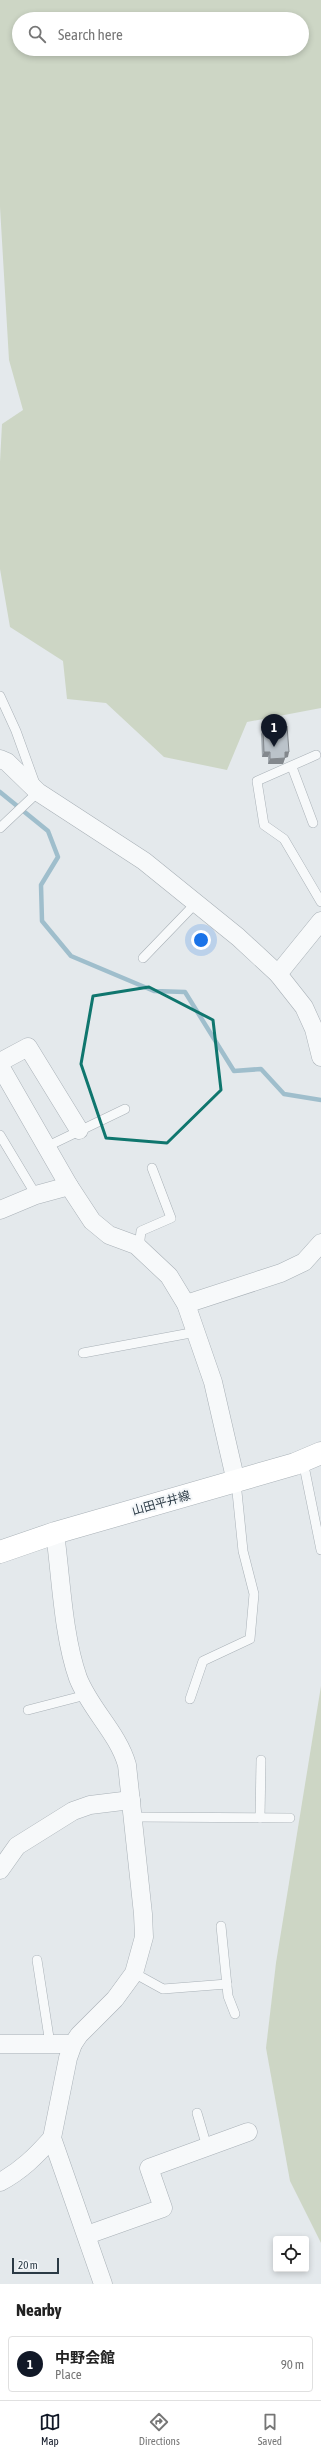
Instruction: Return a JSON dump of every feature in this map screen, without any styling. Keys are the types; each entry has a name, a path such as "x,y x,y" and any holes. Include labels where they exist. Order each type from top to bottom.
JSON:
{"main road":[{"name":"山田平井線","path":"0,1552 55,1533 236,1482 314,1458"}],"street":[{"path":"0,759 6,762 38,792 144,861 195,904 238,937 278,974 317,1026 321,1057"},
{"path":"278,974 321,921"},
{"path":"0,1062 28,1047 79,1130"},
{"path":"0,1066 69,1186 92,1221 109,1235 139,1248 169,1276 186,1304 213,1382 236,1482"},
{"path":"0,1210 36,1196 69,1186"},
{"path":"186,1304 281,1273 304,1262 321,1243"},
{"path":"55,1533 70,1644 78,1677 86,1695 123,1751 132,1809 144,1937 134,1973 115,1999 79,2034 73,2044 68,2058 52,2138 103,2284"},
{"path":"0,1870 17,1846 73,1811 90,1805 132,1809"},
{"path":"0,2044 73,2044"},
{"path":"86,2235 163,2208 149,2168 248,2132"},
{"path":"0,2182 14,2175 32,2160 52,2138"}],"lane":[{"path":"0,696 16,730 38,792 0,828"},
{"path":"316,755 292,767 257,781 264,825 284,839 321,902"},
{"path":"292,767 313,823"},
{"path":"143,958 195,904"},
{"path":"46,1147 125,1109"},
{"path":"0,1134 36,1196"},
{"path":"139,1248 141,1231 171,1218 152,1168"},
{"path":"82,1353 196,1332"},
{"path":"314,1458 321,1550"},
{"path":"190,1699 203,1661 250,1639 254,1594 243,1551 236,1482"},
{"path":"28,1710 86,1695"},
{"path":"260,1760 260,1818"},
{"path":"132,1809 260,1818 290,1818"},
{"path":"221,1926 226,1984 228,1996 235,2014"},
{"path":"37,1960 50,2044"},
{"path":"134,1973 163,1989 226,1984"},
{"path":"197,2113 207,2147"}],"highlighted area":[{"path":"149,987 213,1020 221,1090 167,1143 106,1138 81,1064 93,996"}],"green space":[{"path":"0,0 321,0 321,708 247,722 227,770 164,757 106,703 67,699 63,661 10,627 0,569 0,462 2,424 23,410 9,360 0,207"},
{"path":"321,1686 321,2243 290,2181 266,2048 276,1963"}],"building":[{"path":"287,726 289,752 285,752 285,758 270,759 270,752 264,752 263,729"}],"waterway":[{"path":"0,792 48,831 58,857 41,885 42,921 71,956 154,991 185,992 234,1071 261,1069 284,1094 321,1100"}],"place":[{"name":"中野会館","path":"274,747"}]}
